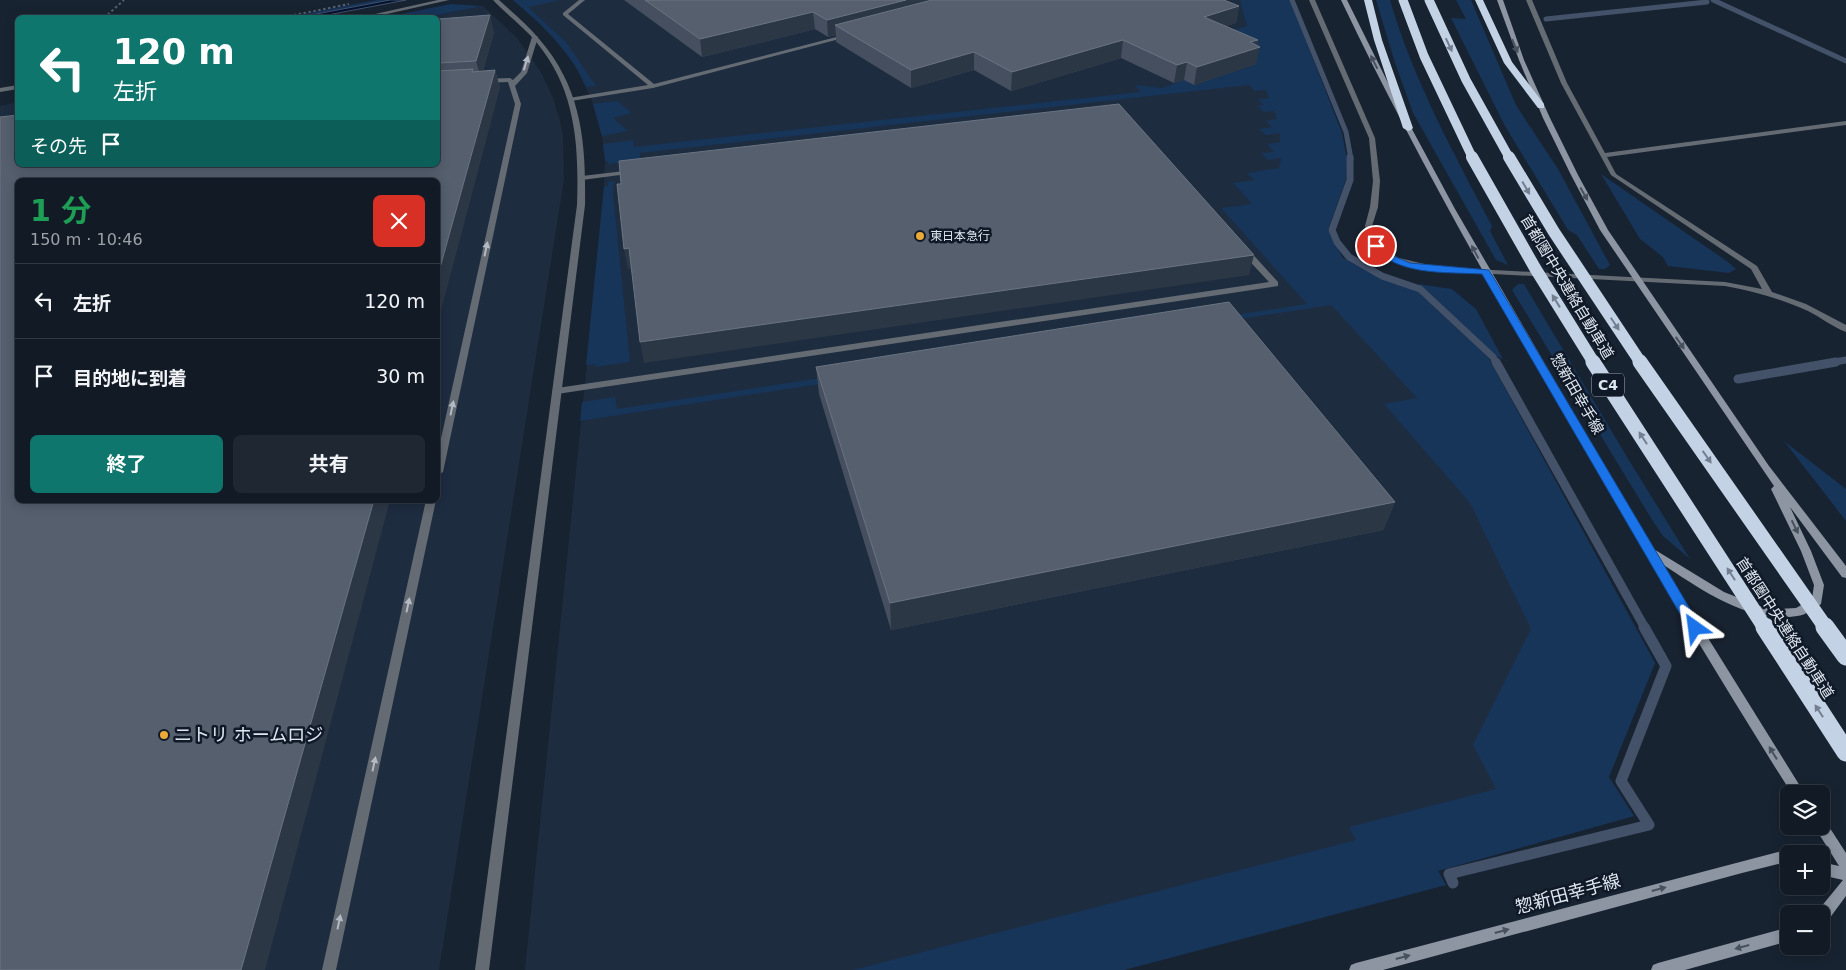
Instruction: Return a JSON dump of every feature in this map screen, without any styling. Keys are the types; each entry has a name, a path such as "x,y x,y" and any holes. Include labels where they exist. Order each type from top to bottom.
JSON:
{"highway":[{"path":"1368,0 1378,40 1408,128"},
{"name":"首都圏中央連絡自動車道","path":"1403,0 1418,44 1460,135 1515,236 1593,361 1846,752"},
{"name":"首都圏中央連絡自動車道","path":"1429,0 1469,87 1536,205 1636,357 1846,656"},
{"path":"1479,0 1508,63 1542,106"}],"main road":[{"name":"惣新田幸手線","path":"1344,0 1408,128 1485,272 1714,659 1793,785"},
{"path":"1500,0 1512,39 1581,189 1636,279 1766,468 1846,574"},
{"path":"1648,549 1732,601 1767,611 1789,613 1799,611 1817,601 1819,585 1806,551 1766,468"},
{"path":"1826,835 1846,865"},
{"name":"惣新田幸手線","path":"1356,970 1780,858"},
{"path":"1830,870 1846,874"},
{"path":"1830,906 1846,885"},
{"path":"1658,970 1780,936"}],"street":[{"path":"374,15 446,0"},
{"path":"482,970 581,205 582,178 582,158 576,116 568,86 554,62 535,37 496,0"},
{"path":"582,0 565,14 653,86"},
{"path":"1312,0 1372,138 1378,174 1374,206 1368,223 1369,236 1376,246 1388,257 1408,265 1437,269 1725,284 1768,292 1832,320 1846,330"},
{"path":"1529,0 1564,83 1614,174 1754,268 1768,292"},
{"path":"571,99 653,86 853,34"},
{"path":"512,86 524,72 535,37"},
{"path":"440,463 518,104 510,80 474,82"},
{"path":"0,90 15,88"},
{"path":"1603,155 1846,123"},
{"path":"582,178 644,171"},
{"path":"557,391 1275,284 1236,241"},
{"path":"329,970 431,503"}],"path":[{"path":"107,15 124,0"},
{"path":"294,15 351,4"}],"shaded area":[{"path":"377,0 390,0 311,15 297,15"},
{"path":"390,0 406,0 327,15 311,15"},
{"path":"513,0 1290,0 1342,133 1347,160 1346,179 1328,230 1333,241 1343,258 1379,278 1417,291 1488,357 1655,663 1609,777 1634,816 1438,871 1446,885 1124,970 525,970 603,207 605,161 602,136 591,98 575,65 547,30"},
{"path":"513,0 561,0 528,7 566,42 596,86 586,87 580,74 555,39"},
{"path":"1240,0 1290,0 1342,133 1347,160 1346,179 1328,230 1343,258 1379,278 1417,291 1488,357 1655,663 1609,777 1634,816 1438,871 1446,885 1124,970 853,970 1356,840 1349,827 1496,789 1473,745 1531,629 1470,503 1384,404 1417,398 1331,305 580,421 582,402 615,397 617,409 1307,304 1221,208 1252,204 1233,183 1254,180 1247,173 1279,168 1281,158 1268,160 1261,153 1274,152 1267,144 1280,142 1280,133 1266,135 1259,129 1272,127 1266,121 1277,119 1274,111 1264,112 1257,106 1264,105 1257,99 1269,98 1266,90 1255,91 1249,85 640,153 640,160 608,164 608,161 605,161 603,144 633,140 634,147 1140,92 1135,85 1162,88 1184,80 1194,85 1255,65 1209,37 1247,26"},
{"path":"1376,0 1390,0 1410,59 1422,87 1449,144 1492,226 1490,231 1508,265 1496,260 1413,113 1395,63"},
{"path":"1456,0 1471,0 1516,105 1558,169 1610,265 1605,269 1599,269 1577,235 1568,230 1505,126 1451,18 1466,19"},
{"path":"451,4 483,6 437,15 396,15"},
{"name":"ニトリ ホームロジ","path":"483,6 517,38 542,74 553,98 560,121 563,136 564,179 439,970 0,970 0,106 15,102 15,167 440,167 440,15 437,15"},
{"path":"617,101 632,113 613,118 628,131 602,136 593,104"},
{"path":"1601,174 1736,269 1729,273 1668,266 1663,257 1640,239"},
{"path":"614,181 613,194 630,362 595,367 594,364 586,365 604,186 608,186 608,182"},
{"path":"1418,284 1452,289 1476,309 1503,359 1497,357"},
{"path":"1518,284 1524,284 1690,559 1663,536 1654,523 1512,290"},
{"path":"1784,441 1846,489 1846,521"}],"building":[{"path":"645,0 906,0 827,20 813,12 700,39"},
{"path":"932,0 1224,0 1239,6 1204,17 1258,40 1250,42 1260,47 1197,67 1187,62 1177,65 1123,40 1012,72 974,52 911,70 835,25"},
{"path":"490,15 476,61 440,63 440,19"},
{"name":"ニトリ ホームロジ","path":"473,69 472,72 495,70 440,268 440,178 15,178 15,503 373,503 241,970 0,970 0,117 15,115 15,167 440,167 440,71"},
{"name":"東日本急行","path":"1119,104 1254,255 640,342 629,248 624,249 617,184 621,184 619,161"},
{"path":"1229,302 1395,502 890,603 816,367"}],"waterway":[{"path":"1292,0 1346,132 1351,159"},
{"path":"1713,0 1846,61"},
{"path":"1546,19 1707,2"},
{"path":"1350,157 1350,180 1332,230 1337,242 1349,257 1382,276 1420,289 1493,357 1496,363"},
{"path":"1829,363 1846,360"},
{"path":"1496,362 1645,628"},
{"path":"1738,379 1836,362"},
{"path":"1453,883 1449,874 1649,825 1621,781 1666,666 1644,627"}],"place":[{"name":"東日本急行","path":"920,236"},
{"name":"ニトリ ホームロジ","path":"164,735"}],"route":[{"path":"1376,246 1388,257 1408,265 1485,272 1695,628"}]}
